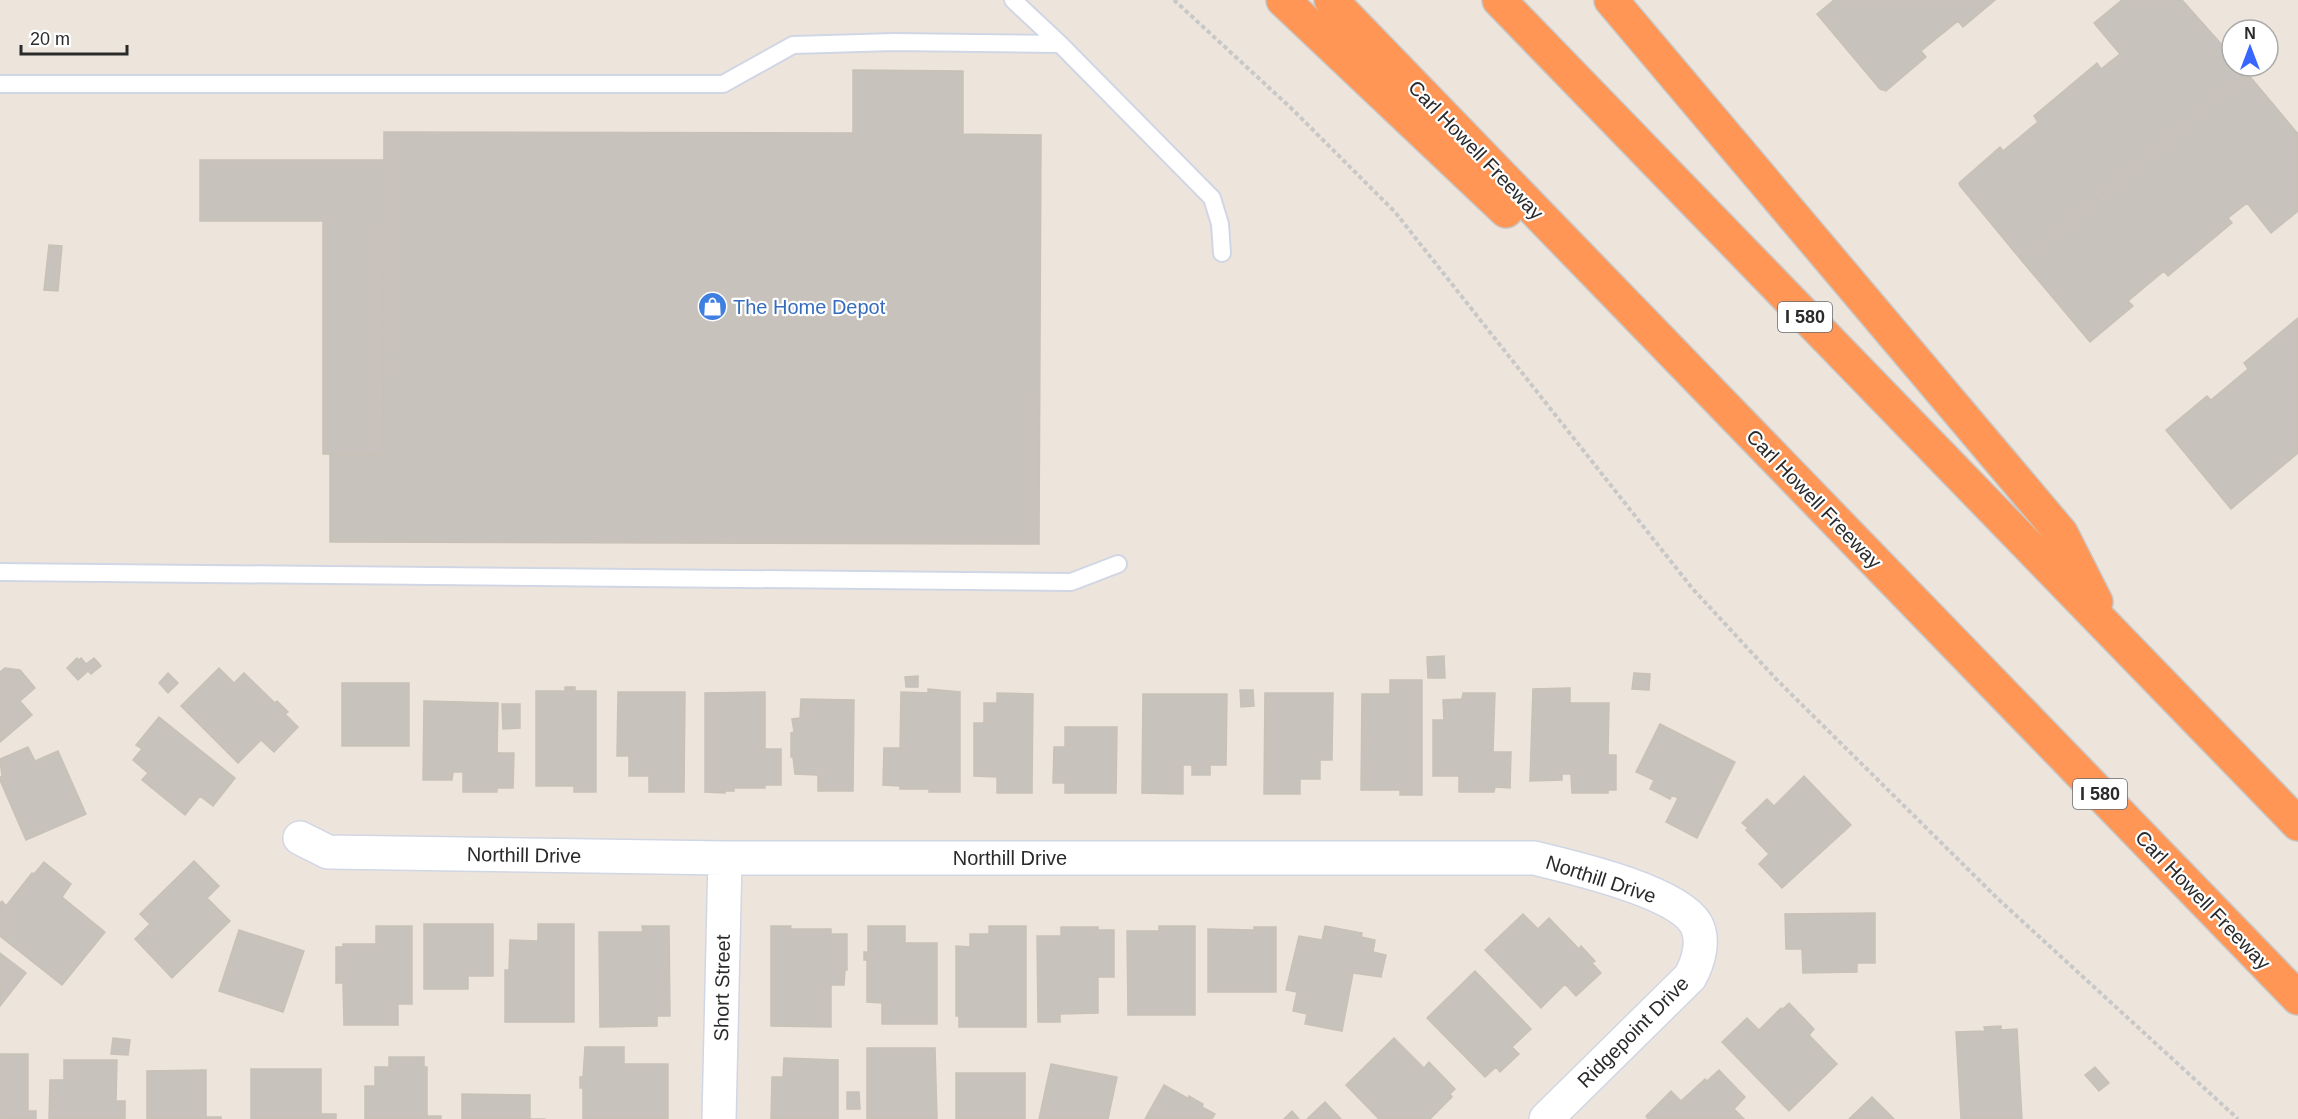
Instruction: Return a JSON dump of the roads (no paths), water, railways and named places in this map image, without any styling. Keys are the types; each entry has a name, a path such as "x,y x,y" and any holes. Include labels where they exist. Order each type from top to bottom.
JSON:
{"highway":[{"path":"1283,0 1902,590"},
{"name":"Carl Howell Freeway","path":"1331,0 2298,998"},
{"name":"I 580","path":"1499,0 2298,824"},
{"path":"1611,0 2061,533 2112,632"}],"street":[{"name":"Northill Drive","path":"300,838 328,852 725,858 1534,858 1581,869 1628,884 1672,902 1696,923 1699,934"},
{"name":"Short Street","path":"719,1119 725,858"},
{"name":"Ridgepoint Drive","path":"1546,1119 1690,977 1699,953 1699,934"}],"lane":[{"path":"1013,0 1060,44 1212,198 1220,224 1222,252"},
{"path":"0,84 723,84 793,45 894,42 1060,44"},
{"path":"0,572 1071,582 1118,564"}],"place":[{"name":"The Home Depot","path":"712,307"}]}
